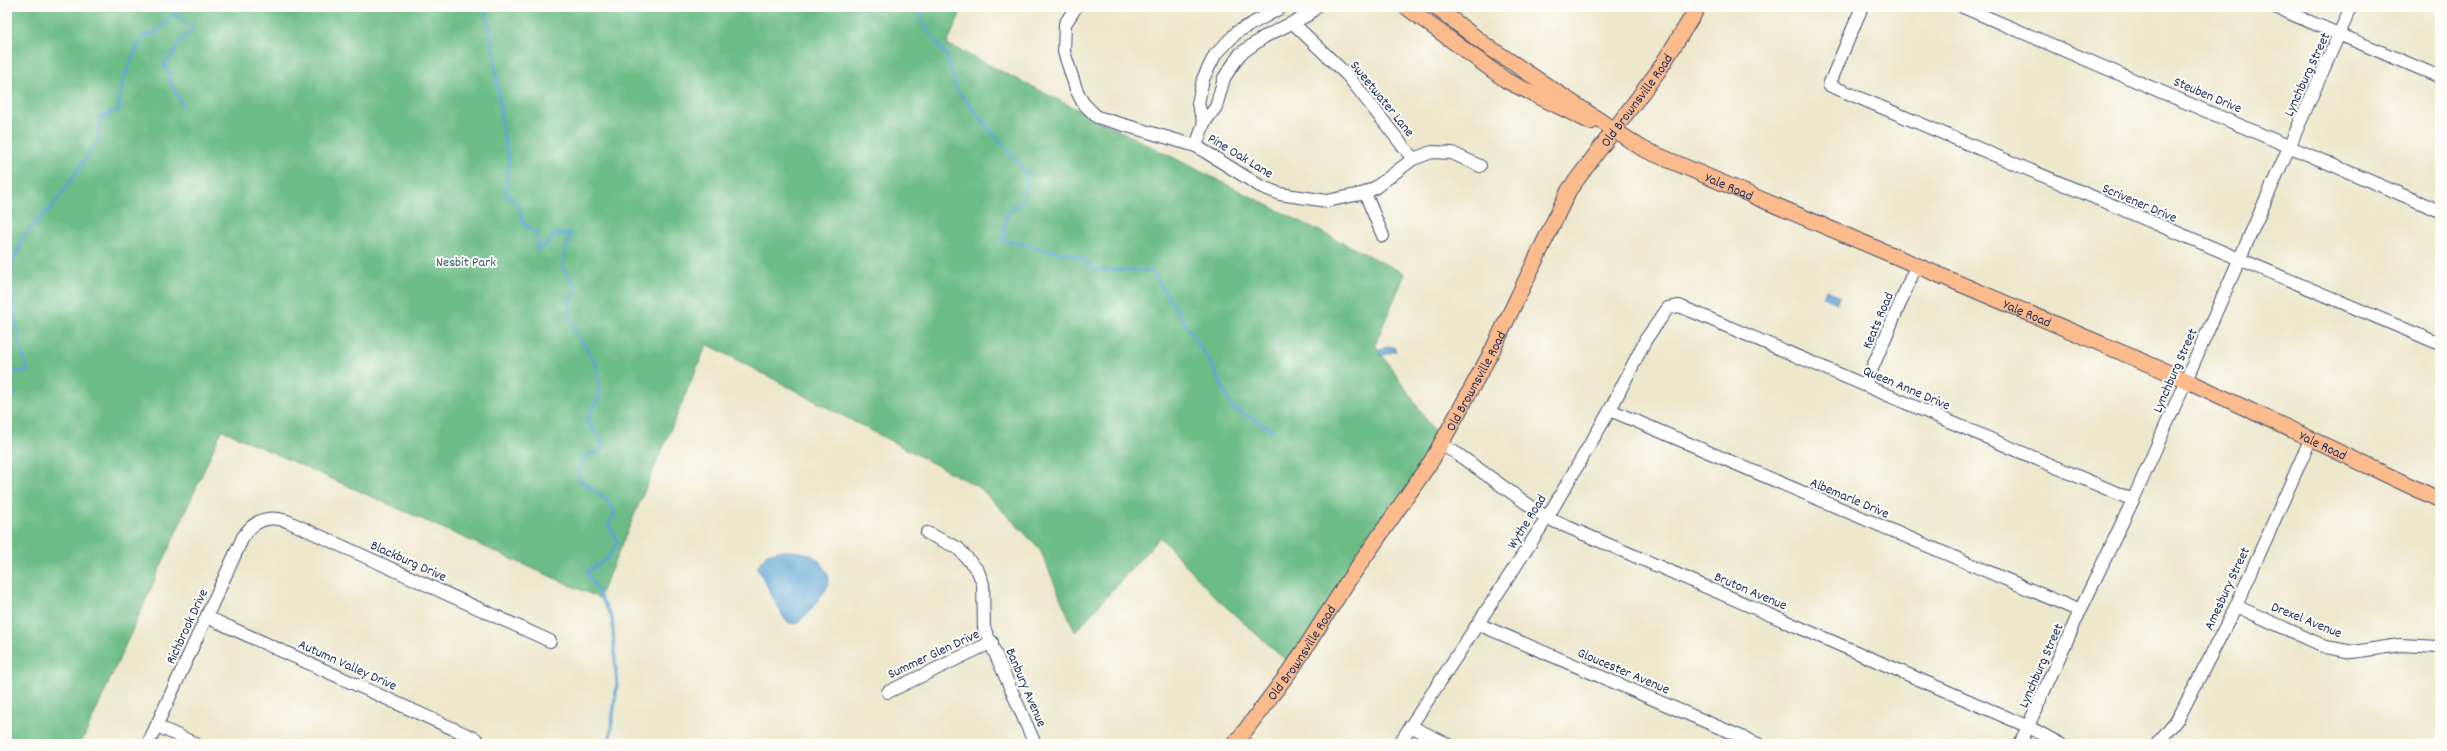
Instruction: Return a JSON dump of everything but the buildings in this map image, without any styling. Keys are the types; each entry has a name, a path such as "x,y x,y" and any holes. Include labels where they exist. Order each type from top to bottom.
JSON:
{"main road":[{"name":"Yale Road","path":"1406,7 1507,81 1571,114 1613,131"},
{"name":"Yale Road","path":"1436,7 1484,44 1564,96 1613,131 1656,155 2186,380 2440,500"},
{"name":"Old Brownsville Road","path":"1235,744 1293,667 1348,582 1442,445 1492,352 1570,190 1659,70 1698,7"}],"street":[{"name":"Pine Oak Lane","path":"1076,7 1065,24 1064,52 1076,89 1083,103 1097,117 1196,146 1260,186 1280,194 1327,201 1365,193 1376,187 1413,159 1432,152 1443,152 1480,166"},
{"path":"1204,124 1198,104 1203,79 1215,55 1237,32 1260,12 1282,7"},
{"path":"1196,146 1204,124 1216,107 1224,78 1240,54 1274,31 1293,23 1316,7"},
{"name":"Scrivener Drive","path":"1862,7 1830,85 2239,260 2440,344"},
{"name":"Steuben Drive","path":"1963,7 2440,211"},
{"path":"2275,7 2440,77"},
{"name":"Lynchburg Street","path":"2020,744 2029,727 2080,611 2133,500 2340,35 2351,7"},
{"path":"1260,12 1274,31"},
{"name":"Sweetwater Lane","path":"1293,23 1348,76 1413,159"},
{"path":"1365,193 1383,236"},
{"name":"Keats Road","path":"1865,385 1916,266"},
{"name":"Queen Anne Drive","path":"1668,308 1679,306 1696,313 2133,500"},
{"name":"Wythe Road","path":"1399,744 1547,518 1610,410 1646,339 1668,308"},
{"name":"Albemarle Drive","path":"1610,410 2080,611"},
{"name":"Amesbury Street","path":"2157,744 2179,717 2236,606 2311,438"},
{"name":"Bruton Avenue","path":"1442,445 1456,453 1547,518 2029,727 2060,744"},
{"name":"Blackburg Drive","path":"255,523 273,517 287,521 550,641"},
{"name":"Richbrook Drive","path":"148,744 243,537 255,523"},
{"name":"Banbury Avenue","path":"927,533 958,548 978,572 983,584 984,628 992,642 1035,744"},
{"name":"Drexel Avenue","path":"2236,606 2326,647 2353,652 2400,645 2440,647"},
{"name":"Autumn Valley Drive","path":"207,617 476,739"},
{"name":"Gloucester Avenue","path":"1478,624 1758,744"},
{"name":"Summer Glen Drive","path":"888,692 992,642"},
{"path":"157,726 196,744"},
{"path":"1410,726 1447,744"}],"green space":[{"name":"Nesbit Park","path":"7,7 963,7 947,44 1405,274 1375,344 1442,443 1293,667 1215,597 1160,537 1075,632 1040,549 980,488 707,344 599,598 222,430 81,744 7,744"}],"water":[{"path":"1826,290 1840,296 1837,303 1823,297"},
{"path":"1387,346 1394,347 1396,351 1380,356 1379,351"},
{"path":"779,551 793,551 811,555 821,563 829,579 825,591 805,616 796,624 789,623 784,618 757,567 767,554"}],"waterway":[{"path":"7,371 28,371 19,340 9,272 23,237 59,198 98,140 100,117 119,110 126,72 143,36 156,33 178,9 176,7"},
{"path":"485,7 492,39 503,133 509,161 506,194 518,204 523,223 537,234 538,251 550,242 553,235 571,233 562,265 575,287 575,293 568,301 571,323 598,368 599,397 586,421 602,440 601,451 589,454 579,464 579,479 608,501 615,513 608,523 618,542 608,558 587,572 612,618 617,685 609,744"},
{"path":"920,7 924,25 947,56 956,89 1029,176 1024,198 1006,216 1003,240 1081,257 1094,270 1152,271 1212,366 1233,408 1273,430"},
{"path":"173,14 194,28 179,43 173,55 164,65 169,72 170,82 183,106"},
{"path":"7,388 14,395 7,402"}]}
